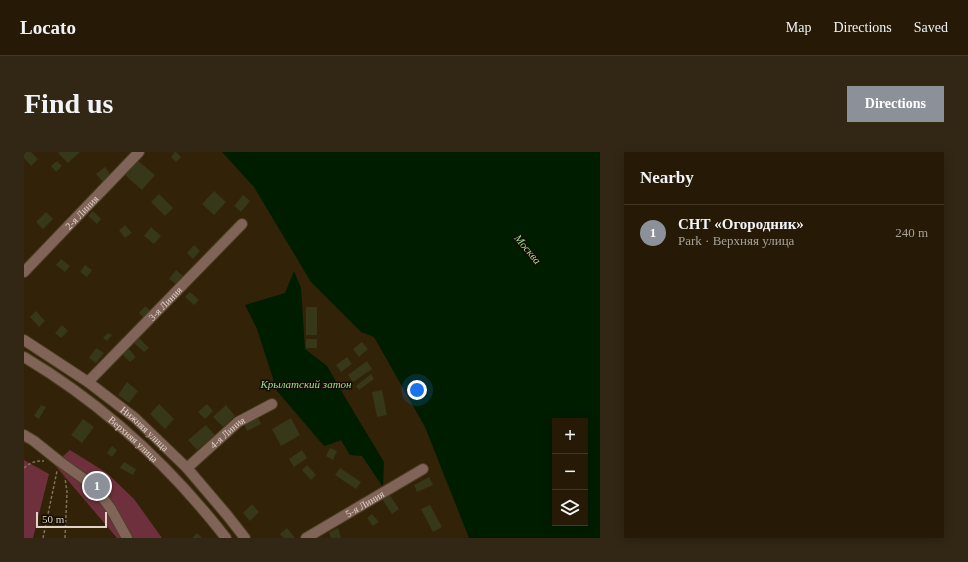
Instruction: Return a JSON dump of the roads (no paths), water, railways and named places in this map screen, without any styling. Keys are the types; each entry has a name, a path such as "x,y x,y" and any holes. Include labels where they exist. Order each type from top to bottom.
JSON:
{"street":[{"name":"2-я Линия","path":"24,272 139,152"},
{"name":"3-я Линия","path":"88,382 242,224"},
{"name":"Нижняя улица","path":"24,340 88,382 135,418 187,468 246,538"},
{"name":"Верхняя улица","path":"24,357 79,393 124,429 176,479 210,517 226,538"},
{"name":"4-я Линия","path":"187,468 238,422 272,404"},
{"path":"24,435 94,486 111,509 126,538"},
{"name":"5-я Линия","path":"306,538 423,469"}],"water":[{"name":"Москва","path":"222,152 600,152 600,538 469,538 425,427 374,337 361,332 311,282 254,187"},
{"name":"Крылатский затон","path":"294,271 301,288 305,349 327,366 384,462 383,487 362,456 350,455 341,440 324,446 277,391 257,329 245,305 285,293"}],"place":[{"name":"СНТ «Огородник»","path":"97,486"}]}
